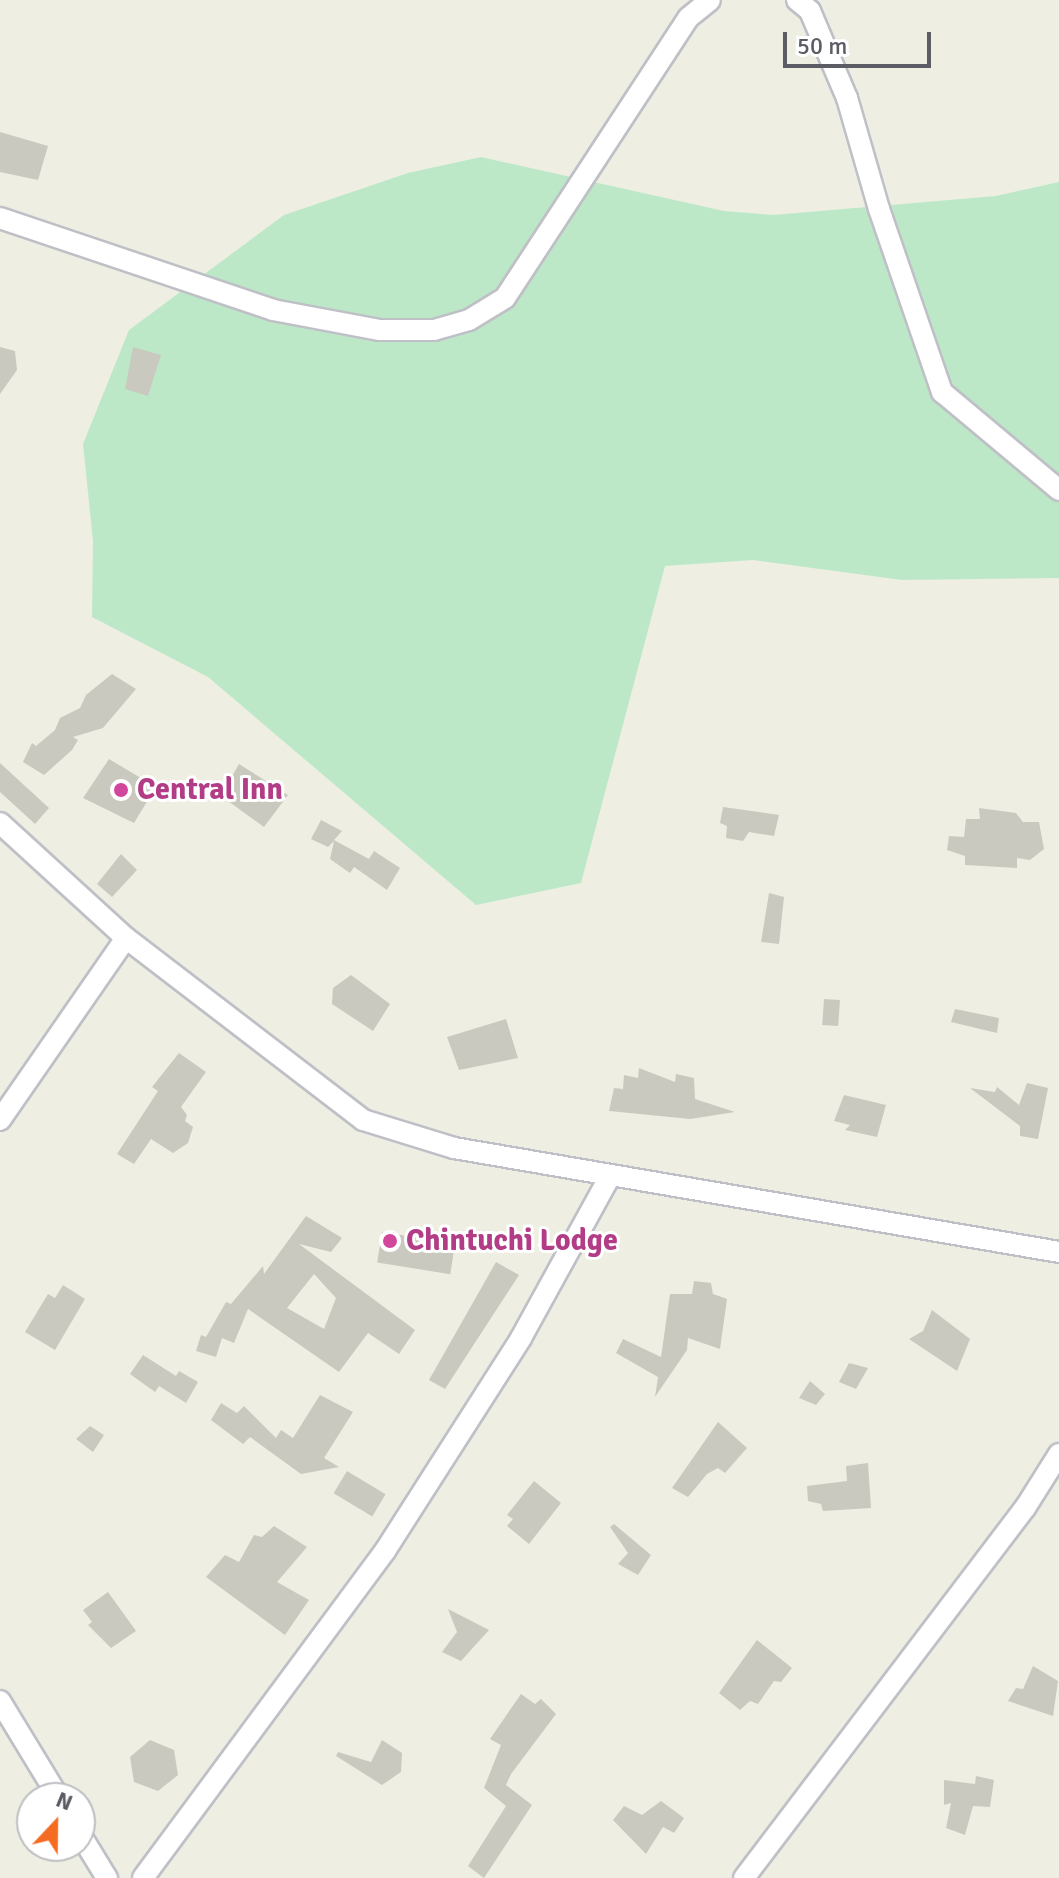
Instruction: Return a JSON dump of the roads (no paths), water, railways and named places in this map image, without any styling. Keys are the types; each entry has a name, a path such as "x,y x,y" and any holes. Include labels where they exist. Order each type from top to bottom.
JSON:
{"street":[{"path":"0,218 273,310 380,330 434,330 469,320 505,298 688,18 710,0"},
{"path":"797,0 810,11 847,98 879,209 942,392 1059,490"},
{"path":"0,823 126,938 363,1120 454,1148 610,1176 902,1221 1059,1252"},
{"path":"0,1120 126,938"},
{"path":"143,1878 385,1551 521,1338 610,1176"},
{"path":"744,1878 1025,1508 1059,1454"},
{"path":"0,1701 49,1782"},
{"path":"96,1860 107,1878"}],"place":[{"name":"Central Inn","path":"121,790"},
{"name":"Chintuchi Lodge","path":"390,1241"}]}
